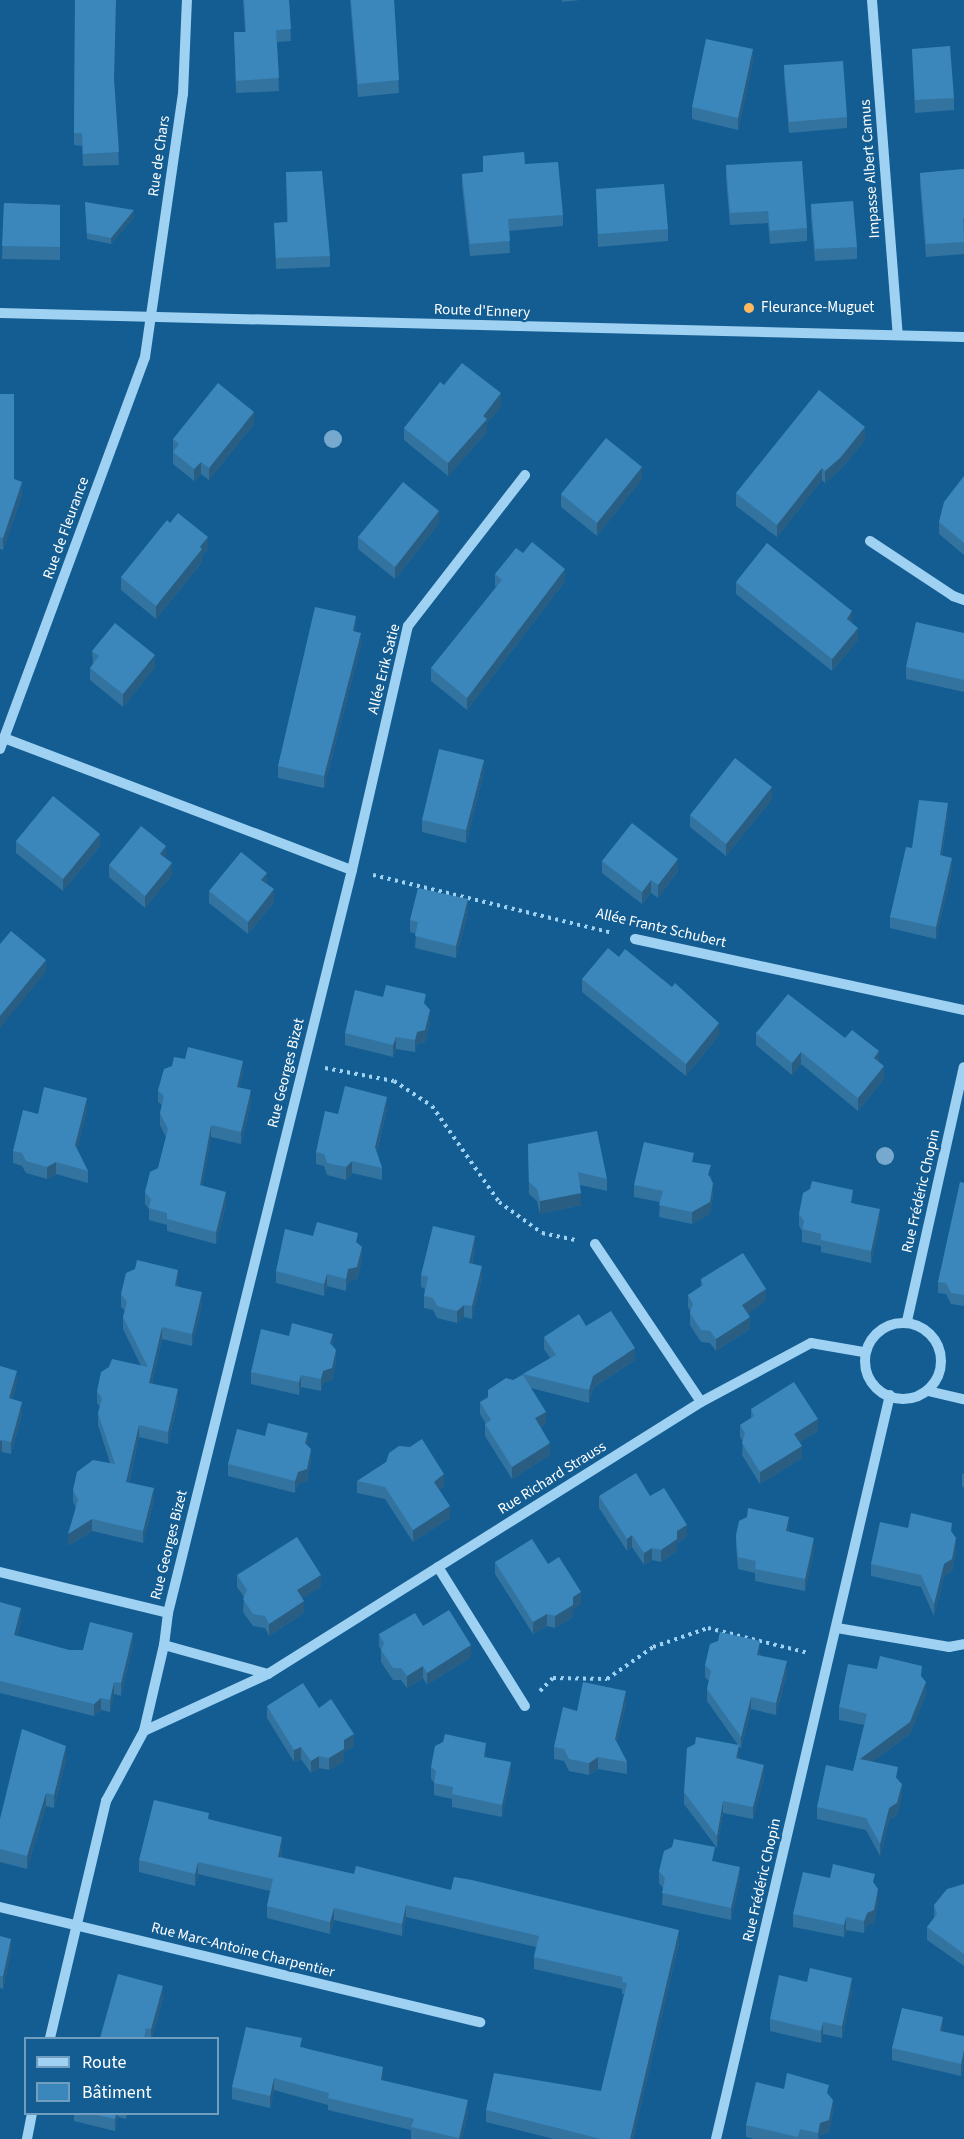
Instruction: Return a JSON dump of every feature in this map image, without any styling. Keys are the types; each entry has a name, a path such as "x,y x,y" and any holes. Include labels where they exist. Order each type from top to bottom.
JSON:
{"street":[{"name":"Rue de Chars","path":"152,316 183,94 187,0"},
{"name":"Impasse Albert Camus","path":"872,0 898,335"},
{"name":"Route d'Ennery","path":"0,313 742,334 964,337"},
{"name":"Rue de Fleurance","path":"2,744 145,357 152,316"},
{"name":"Allée Erik Satie","path":"352,870 408,626 525,475"},
{"path":"870,541 953,596 964,600"},
{"path":"2,744 352,870"},
{"name":"Rue Georges Bizet","path":"144,1731 164,1645 168,1613 352,870"},
{"name":"Allée Frantz Schubert","path":"635,939 964,1010"},
{"name":"Rue Frédéric Chopin","path":"907,1321 964,1067"},
{"path":"595,1244 701,1402"},
{"path":"928,1391 939,1378 943,1356 931,1334 907,1321 888,1325 876,1334 863,1352 866,1373 878,1390 905,1398 928,1391 964,1399"},
{"name":"Rue Richard Strauss","path":"144,1731 268,1674 701,1402 811,1343 863,1352"},
{"name":"Rue Frédéric Chopin","path":"716,2139 890,1395"},
{"path":"438,1567 525,1706"},
{"path":"0,1572 168,1613"},
{"path":"837,1628 949,1647 964,1644"},
{"path":"164,1645 268,1674"},
{"path":"50,2037 106,1801 144,1731"},
{"name":"Rue Marc-Antoine Charpentier","path":"0,1907 480,2022"},
{"path":"27,2139 33,2115"}],"path":[{"name":"Allée Frantz Schubert","path":"352,870 635,939"},
{"path":"304,1064 394,1081 432,1106 499,1202 542,1233 595,1244"},
{"path":"525,1706 553,1678 607,1679 653,1647 708,1628 830,1659"}],"building":[{"path":"75,0 116,0 114,79 119,152 83,154 82,133 74,133"},
{"path":"244,0 289,0 291,29 276,30 279,78 236,81 234,32 246,32"},
{"path":"351,0 394,0 399,80 358,84"},
{"path":"706,39 753,49 738,118 692,107"},
{"path":"950,46 954,98 915,100 912,49"},
{"path":"843,61 847,117 789,122 784,65"},
{"path":"524,152 525,164 558,162 563,215 508,219 510,241 470,244 462,174 483,172 483,156"},
{"path":"802,161 807,228 770,231 768,211 730,213 726,165"},
{"path":"964,169 964,242 926,244 920,173"},
{"path":"322,171 330,256 276,258 274,223 288,222 286,172"},
{"path":"664,184 668,229 598,234 596,189"},
{"path":"853,201 857,247 815,249 811,204"},
{"path":"85,202 134,210 111,238 87,233"},
{"path":"4,203 60,205 60,247 2,246"},
{"path":"462,363 501,393 483,416 487,419 448,463 404,428 440,382 444,385"},
{"path":"218,383 254,412 209,468 201,462 194,469 173,452 179,444 173,439"},
{"path":"819,390 865,427 840,458 825,471 822,468 777,525 736,493"},
{"path":"0,394 14,394 14,479 22,482 3,538 0,537"},
{"path":"606,438 642,467 597,523 561,494"},
{"path":"964,476 964,543 939,522 944,502"},
{"path":"403,482 439,511 395,567 358,537"},
{"path":"178,513 208,537 200,547 202,549 156,606 121,577 167,520 170,523"},
{"path":"532,542 565,569 467,698 431,668 502,580 495,574 516,548 523,553"},
{"path":"767,543 852,611 847,619 858,628 832,659 736,582"},
{"path":"315,607 356,616 353,631 361,633 324,776 278,766"},
{"path":"916,622 964,633 964,680 906,667"},
{"path":"115,623 155,655 123,694 90,668 99,656 92,651"},
{"path":"439,749 484,760 466,830 422,820"},
{"path":"735,758 772,787 726,844 690,815"},
{"path":"53,796 100,834 63,879 16,841"},
{"path":"919,800 948,803 940,855 952,858 936,927 890,917 906,847 912,848"},
{"path":"632,823 678,859 658,885 651,880 642,892 602,861"},
{"path":"141,826 166,846 160,854 172,863 145,896 109,865"},
{"path":"241,852 267,873 261,880 274,889 248,922 209,891"},
{"path":"418,888 468,899 456,946 415,936 418,922 410,920"},
{"path":"11,931 46,960 0,1016 0,944"},
{"path":"608,948 619,957 625,949 672,987 675,983 719,1023 686,1064 582,979"},
{"path":"386,985 426,994 424,1003 430,1010 425,1030 417,1032 415,1040 396,1037 393,1045 345,1033 355,990 383,997"},
{"path":"788,994 845,1038 852,1030 879,1051 874,1058 884,1066 858,1098 801,1052 792,1063 756,1033"},
{"path":"188,1047 243,1061 237,1087 251,1090 241,1132 211,1125 200,1185 226,1192 216,1232 167,1219 167,1213 149,1208 151,1199 145,1192 150,1172 158,1168 168,1129 160,1113 164,1096 158,1090 164,1069 172,1066 174,1057 185,1059"},
{"path":"345,1086 387,1097 375,1147 382,1168 352,1161 346,1167 327,1163 324,1154 316,1152 325,1111 338,1114"},
{"path":"44,1087 87,1098 75,1145 88,1171 56,1162 47,1167 26,1161 22,1153 13,1151 23,1110 38,1114"},
{"path":"597,1131 607,1179 578,1172 581,1193 540,1201 537,1189 529,1182 528,1144"},
{"path":"644,1142 694,1153 692,1162 711,1165 708,1175 713,1183 710,1202 692,1212 659,1205 663,1191 634,1185"},
{"path":"812,1181 853,1190 851,1203 880,1209 871,1251 821,1240 821,1234 802,1229 804,1221 799,1214 803,1193 810,1189"},
{"path":"960,1182 964,1183 964,1295 951,1293 946,1283 938,1282"},
{"path":"317,1222 358,1233 356,1242 362,1247 357,1267 348,1269 346,1279 327,1274 324,1284 276,1271 285,1229 313,1236"},
{"path":"433,1226 475,1236 469,1263 482,1266 472,1306 464,1305 457,1311 437,1306 433,1298 424,1296 428,1277 421,1275"},
{"path":"743,1253 766,1289 742,1305 750,1317 716,1339 710,1331 701,1330 690,1313 693,1304 688,1295 703,1285 701,1279"},
{"path":"137,1260 178,1270 175,1286 202,1292 192,1334 162,1327 149,1383 178,1389 168,1432 139,1425 126,1482 154,1488 143,1531 92,1519 68,1534 78,1500 73,1490 77,1472 93,1460 115,1464 98,1413 102,1398 97,1391 101,1372 109,1367 112,1359 148,1367 123,1317 127,1302 121,1294 126,1273 135,1269"},
{"path":"611,1311 635,1348 593,1376 589,1390 523,1374 556,1355 544,1337 579,1314 586,1326"},
{"path":"292,1323 333,1334 330,1343 336,1350 332,1368 323,1371 321,1379 301,1375 299,1382 251,1372 261,1329 289,1336"},
{"path":"0,1366 17,1371 9,1398 22,1402 11,1442 0,1441"},
{"path":"523,1375 546,1412 535,1418 550,1443 512,1467 485,1424 491,1420 480,1402 488,1398 488,1390 506,1378 513,1380"},
{"path":"794,1382 818,1419 794,1434 802,1446 760,1472 742,1443 745,1433 740,1425 754,1416 751,1409"},
{"path":"268,1423 308,1433 305,1443 311,1449 307,1469 298,1472 295,1481 228,1464 237,1429 265,1436"},
{"path":"422,1439 444,1474 434,1482 450,1506 413,1530 385,1487 357,1481 386,1462 389,1453 399,1446 410,1447"},
{"path":"636,1473 650,1496 664,1488 687,1525 677,1531 677,1539 661,1550 652,1548 644,1553 632,1535 627,1539 599,1496"},
{"path":"748,1508 789,1517 786,1531 814,1538 805,1579 755,1569 756,1561 738,1557 736,1535 739,1521 747,1517"},
{"path":"911,1513 952,1523 951,1531 956,1538 952,1559 944,1564 934,1604 921,1575 871,1564 880,1522 908,1528"},
{"path":"297,1537 321,1575 297,1590 304,1601 269,1624 265,1616 253,1614 243,1599 247,1590 237,1575"},
{"path":"532,1539 548,1564 559,1557 581,1592 573,1597 573,1605 555,1616 547,1614 533,1622 495,1562"},
{"path":"0,1602 21,1608 14,1635 69,1650 83,1650 90,1622 133,1633 121,1683 114,1682 110,1700 101,1698 94,1704 0,1681"},
{"path":"449,1610 471,1645 427,1673 423,1666 407,1676 401,1668 393,1668 381,1650 384,1643 379,1634 415,1613 423,1626"},
{"path":"720,1632 760,1641 757,1655 787,1661 776,1703 751,1697 741,1737 707,1689 711,1671 705,1665 710,1644 718,1641"},
{"path":"880,1656 922,1666 921,1676 926,1682 910,1722 860,1759 898,1767 896,1778 902,1784 897,1803 889,1808 880,1844 866,1818 817,1807 826,1765 853,1771 867,1714 839,1707 848,1664 877,1669"},
{"path":"583,1682 626,1691 615,1739 627,1762 598,1757 589,1763 569,1759 564,1749 554,1747 563,1707 577,1711"},
{"path":"303,1683 319,1708 331,1699 354,1734 344,1740 344,1749 329,1758 319,1756 311,1761 301,1747 294,1750 267,1706"},
{"path":"22,1729 66,1746 54,1795 46,1793 27,1856 0,1849 0,1819"},
{"path":"445,1734 486,1743 484,1757 511,1762 502,1805 452,1794 453,1787 434,1783 436,1771 431,1767 435,1746 443,1742"},
{"path":"696,1737 739,1745 736,1758 764,1765 753,1807 723,1801 717,1836 684,1792 687,1748 695,1744"},
{"path":"154,1800 209,1813 208,1819 282,1837 278,1857 354,1874 356,1866 451,1890 454,1877 472,1880 679,1930 630,2139 601,2139 486,2110 494,2073 601,2091 627,1983 622,1982 623,1977 534,1957 539,1936 406,1905 402,1924 334,1908 330,1922 267,1906 273,1879 198,1862 195,1874 139,1860"},
{"path":"674,1839 715,1847 712,1861 740,1867 731,1908 662,1893 665,1878 659,1871 664,1851 672,1847"},
{"path":"833,1864 875,1874 873,1882 878,1889 874,1910 867,1913 864,1921 846,1917 844,1925 793,1914 803,1872 830,1878"},
{"path":"964,1884 964,1954 927,1927 937,1914 934,1905 947,1889"},
{"path":"0,1936 11,1939 3,1976 0,1976"},
{"path":"810,1968 852,1978 842,2026 823,2022 821,2031 770,2019 779,1975 807,1982"},
{"path":"118,1974 163,1986 151,2029 146,2028 144,2037 100,2037"},
{"path":"902,2008 943,2017 940,2031 964,2036 961,2064 892,2048"},
{"path":"246,2027 302,2038 300,2047 383,2067 381,2080 468,2100 459,2138 411,2127 414,2119 328,2098 329,2093 274,2078 270,2096 232,2087"},
{"path":"787,2073 829,2085 827,2093 833,2100 829,2120 820,2123 818,2133 800,2129 798,2137 746,2125 756,2082 784,2089"},
{"path":"97,2115 116,2115 115,2119"}],"place":[{"name":"Fleurance-Muguet","path":"749,308"}]}
